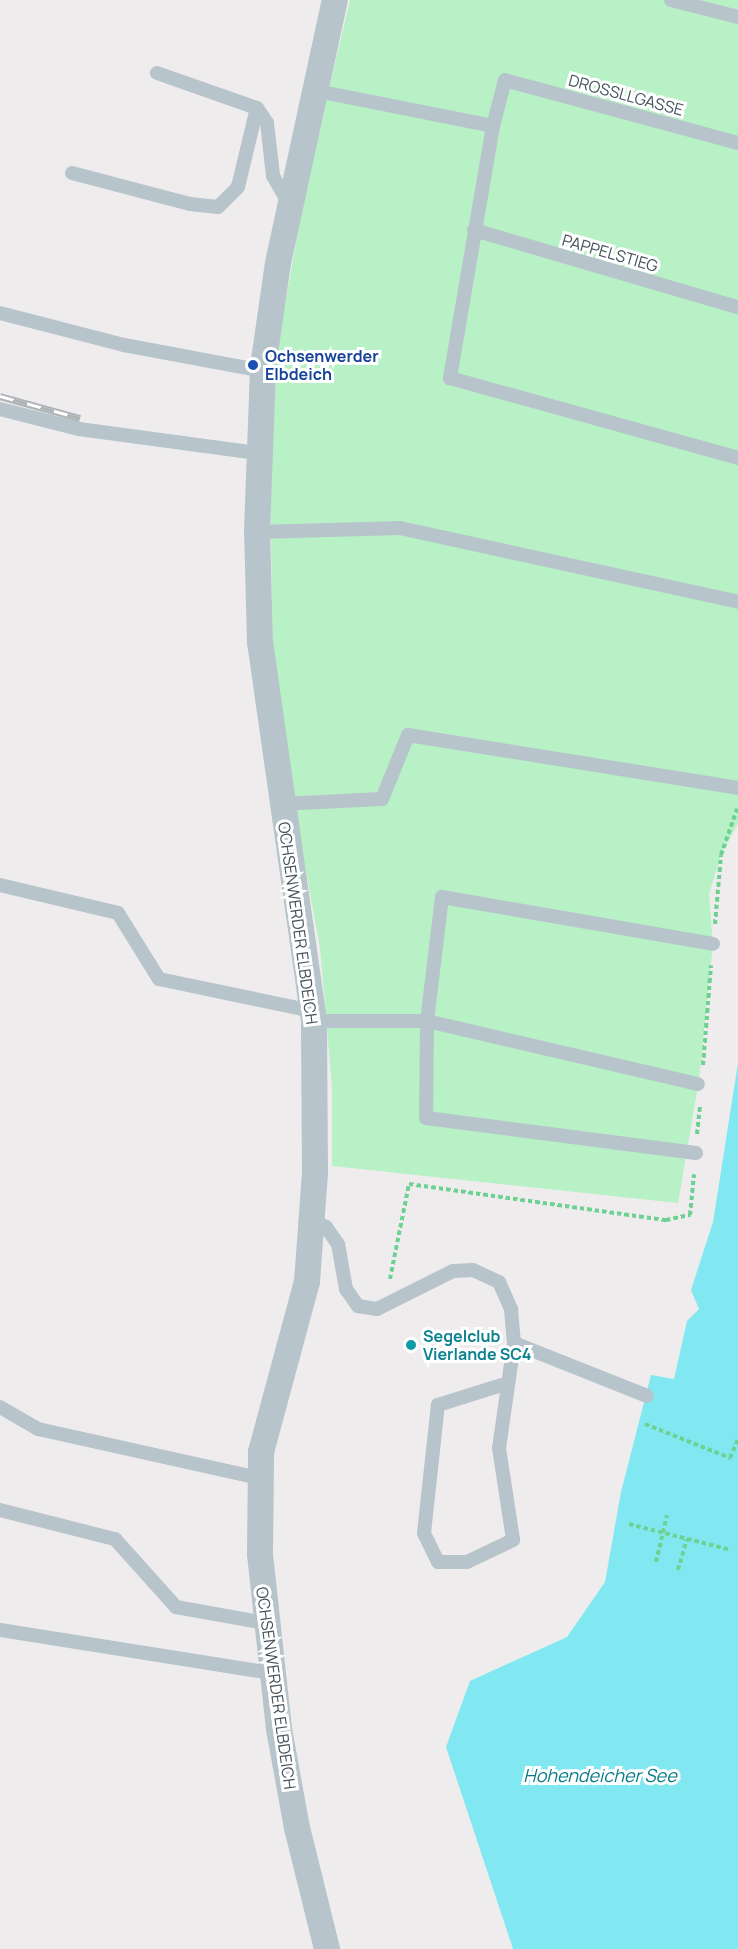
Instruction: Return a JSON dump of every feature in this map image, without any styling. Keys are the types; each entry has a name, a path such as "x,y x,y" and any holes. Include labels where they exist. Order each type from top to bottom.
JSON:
{"street":[{"name":"OCHSENWERDER ELBDEICH","path":"327,1949 297,1828 265,1623 259,1478 261,1452 307,1282 312,1220 313,1016 280,804 260,644 257,453 263,371 290,206 317,91 335,0"}],"lane":[{"path":"671,0 738,17"},
{"path":"157,74 257,108 267,123 273,177 290,206"},
{"name":"DROSSLLGASSE","path":"493,126 505,80 738,143"},
{"path":"317,91 493,126 450,378 738,458"},
{"path":"72,173 189,204 218,207 238,187 257,108"},
{"name":"PAPPELSTIEG","path":"474,230 738,307"},
{"path":"0,313 102,340 263,371"},
{"path":"0,409 79,429 257,453"},
{"path":"257,532 400,528 738,602"},
{"path":"280,804 382,799 408,735 738,788"},
{"path":"0,885 118,913 159,979 313,1016 427,1021 700,1083"},
{"path":"696,1153 426,1118 427,1021 442,897 713,944"},
{"path":"312,1220 326,1227 338,1244 351,1300 358,1306 376,1309 453,1271 486,1273 499,1282 511,1308 514,1343 499,1449 513,1540 467,1562 438,1562 424,1533 438,1405 508,1383"},
{"path":"514,1343 647,1396"},
{"path":"0,1407 38,1429 259,1478"},
{"path":"0,1509 115,1539 176,1606 265,1623"},
{"path":"0,1630 271,1673"}],"path":[{"path":"376,1309 393,1273 409,1184 666,1220 690,1215 721,855 738,805"},
{"path":"645,1424 730,1458 738,1439"},
{"path":"656,1562 667,1515"},
{"path":"629,1524 730,1550"},
{"path":"678,1570 687,1539"}],"green space":[{"path":"350,0 738,0 738,823 721,855 709,894 713,944 699,1080 678,1203 332,1166 332,1087 320,948 287,768 273,652 270,491 277,350 306,186"}],"water":[{"name":"Hohendeicher See","path":"738,1063 738,1949 513,1949 446,1747 470,1681 567,1637 605,1582 621,1492 651,1375 674,1379 687,1321 699,1309 691,1290 713,1222"}],"railway":[{"path":"0,396 80,418"}],"place":[{"name":"Ochsenwerder Elbdeich","path":"253,365"},
{"name":"Segelclub Vierlande SC4","path":"411,1345"}]}
